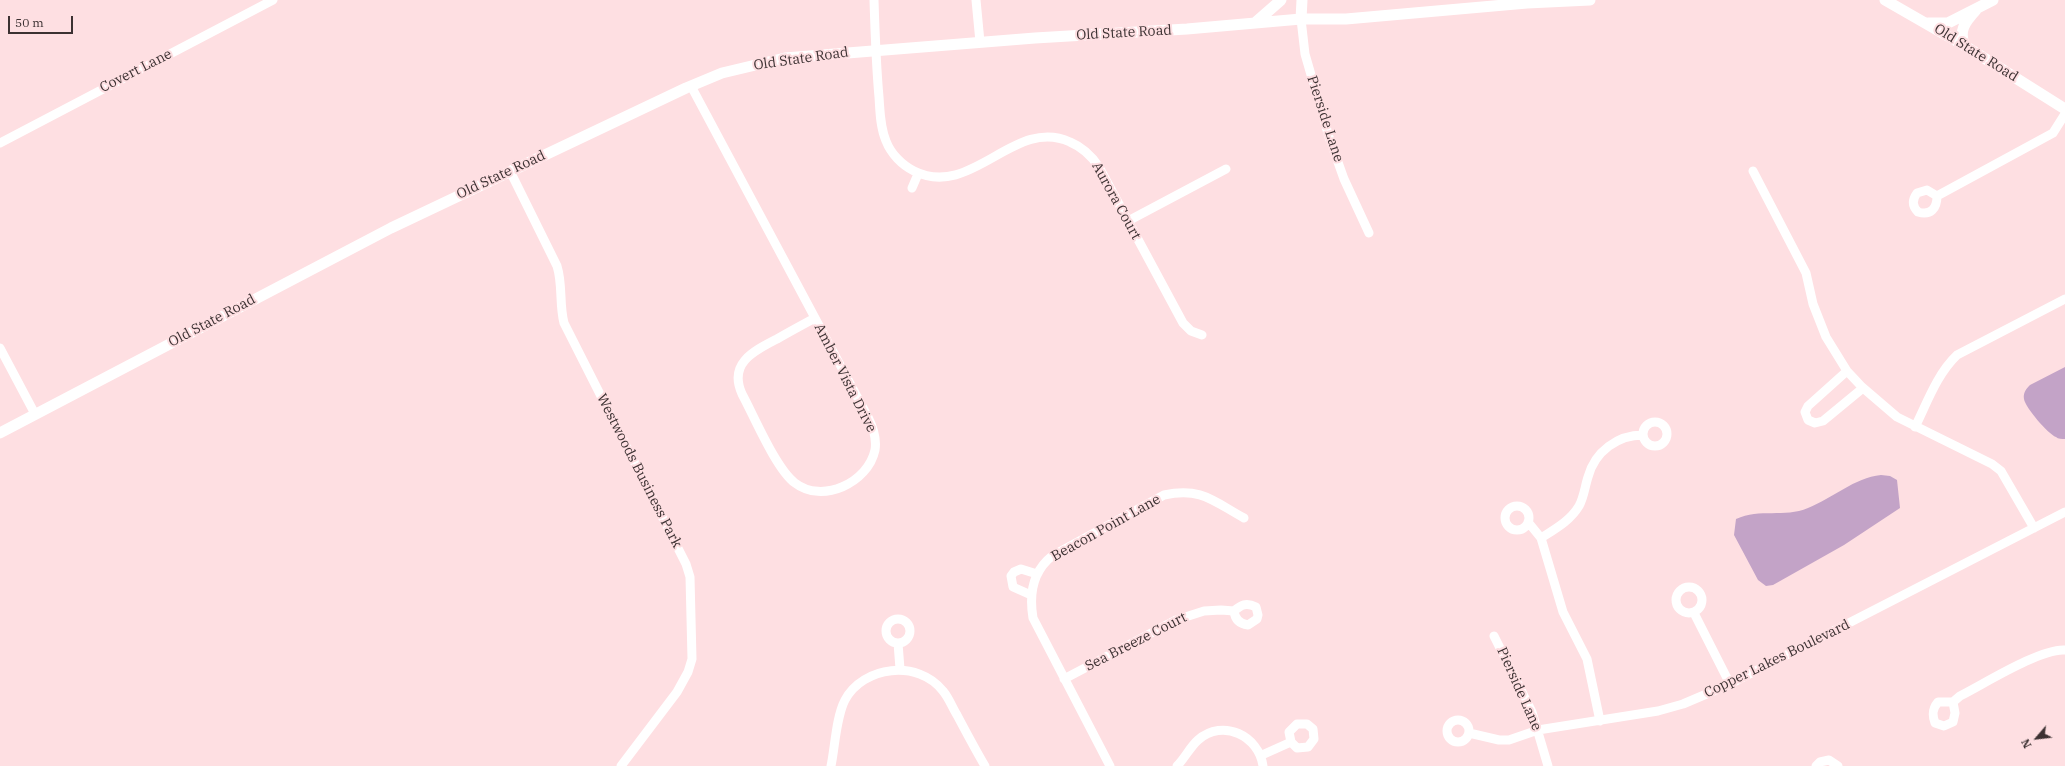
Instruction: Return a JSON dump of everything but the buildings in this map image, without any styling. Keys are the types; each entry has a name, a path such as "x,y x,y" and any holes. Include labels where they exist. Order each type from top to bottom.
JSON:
{"street":[{"name":"Covert Lane","path":"0,143 273,0"},
{"name":"Aurora Court","path":"874,0 875,50 881,122 885,141 901,163 918,174 935,178 958,176 1026,141 1044,137 1056,138 1078,145 1094,160 1182,323 1191,331 1202,335"},
{"path":"976,0 980,42"},
{"path":"1256,22 1281,0"},
{"name":"Pierside Lane","path":"1302,0 1301,20 1305,54 1329,137 1344,178 1369,233"},
{"name":"Old State Road","path":"0,433 390,228 691,86 722,73 758,63 785,58 980,42 1181,30 1256,22 1346,19 1527,3 1590,0"},
{"name":"Old State Road","path":"1885,0 1965,46 2065,109"},
{"path":"1926,23 1948,23 1993,0"},
{"path":"1965,46 1961,37 1963,28 1979,7"},
{"name":"Amber Vista Drive","path":"691,86 868,417 875,439 872,459 861,475 836,490 822,492 800,487 784,472 742,394 739,380 741,366 752,352 815,318"},
{"path":"1937,196 2053,133 2065,114"},
{"path":"1128,221 1226,169"},
{"name":"Westwoods Business Park","path":"510,171 561,277 561,312 564,324 686,564 690,576 692,659 688,672 677,692 621,766"},
{"path":"1753,171 1806,273 1813,304 1826,337 1847,370 1863,388 1897,417 1992,464 2001,471 2034,528"},
{"path":"912,188 918,174"},
{"path":"1915,427 1941,376 1950,362 1957,355 2065,299"},
{"path":"0,348 35,414"},
{"path":"1847,370 1808,406 1806,412 1808,420 1815,423 1823,421 1863,388"},
{"path":"1541,538 1564,523 1579,506 1588,476 1593,465 1603,451 1616,441 1625,437 1643,435"},
{"name":"Beacon Point Lane","path":"1110,766 1033,618 1031,595 1037,574 1045,562 1052,556 1164,495 1184,492 1197,493 1244,518"},
{"name":"Copper Lakes Boulevard","path":"1469,733 1495,739 1509,740 1538,730 1658,711 1683,704 1730,684 2065,512"},
{"path":"1528,522 1541,538 1563,612 1587,659 1600,721"},
{"path":"1031,595 1013,587 1011,576 1014,572 1021,569 1037,574"},
{"name":"Sea Breeze Court","path":"1064,679 1176,620 1204,611 1234,611"},
{"path":"1694,613 1730,684"},
{"name":"Pierside Lane","path":"1494,636 1532,712 1548,766"},
{"path":"898,643 900,669"},
{"path":"1953,702 1960,696 2043,653 2058,649 2065,650"},
{"path":"831,766 841,708 849,694 859,682 873,675 900,669 925,677 943,691 985,766"},
{"path":"1177,766 1199,739 1219,730 1233,731 1244,735 1253,743 1262,755 1263,766"},
{"path":"1262,755 1290,742"},
{"path":"1816,766 1820,762 1829,760 1838,766"}],"shaded area":[{"path":"2065,367 2065,439 2063,439 2052,435 2032,414 2025,403 2024,395 2025,391 2030,385"},
{"path":"1881,475 1890,476 1897,480 1900,508 1844,545 1773,585 1766,586 1758,580 1734,535 1736,519 1754,514 1799,511 1817,504 1862,480"}]}
